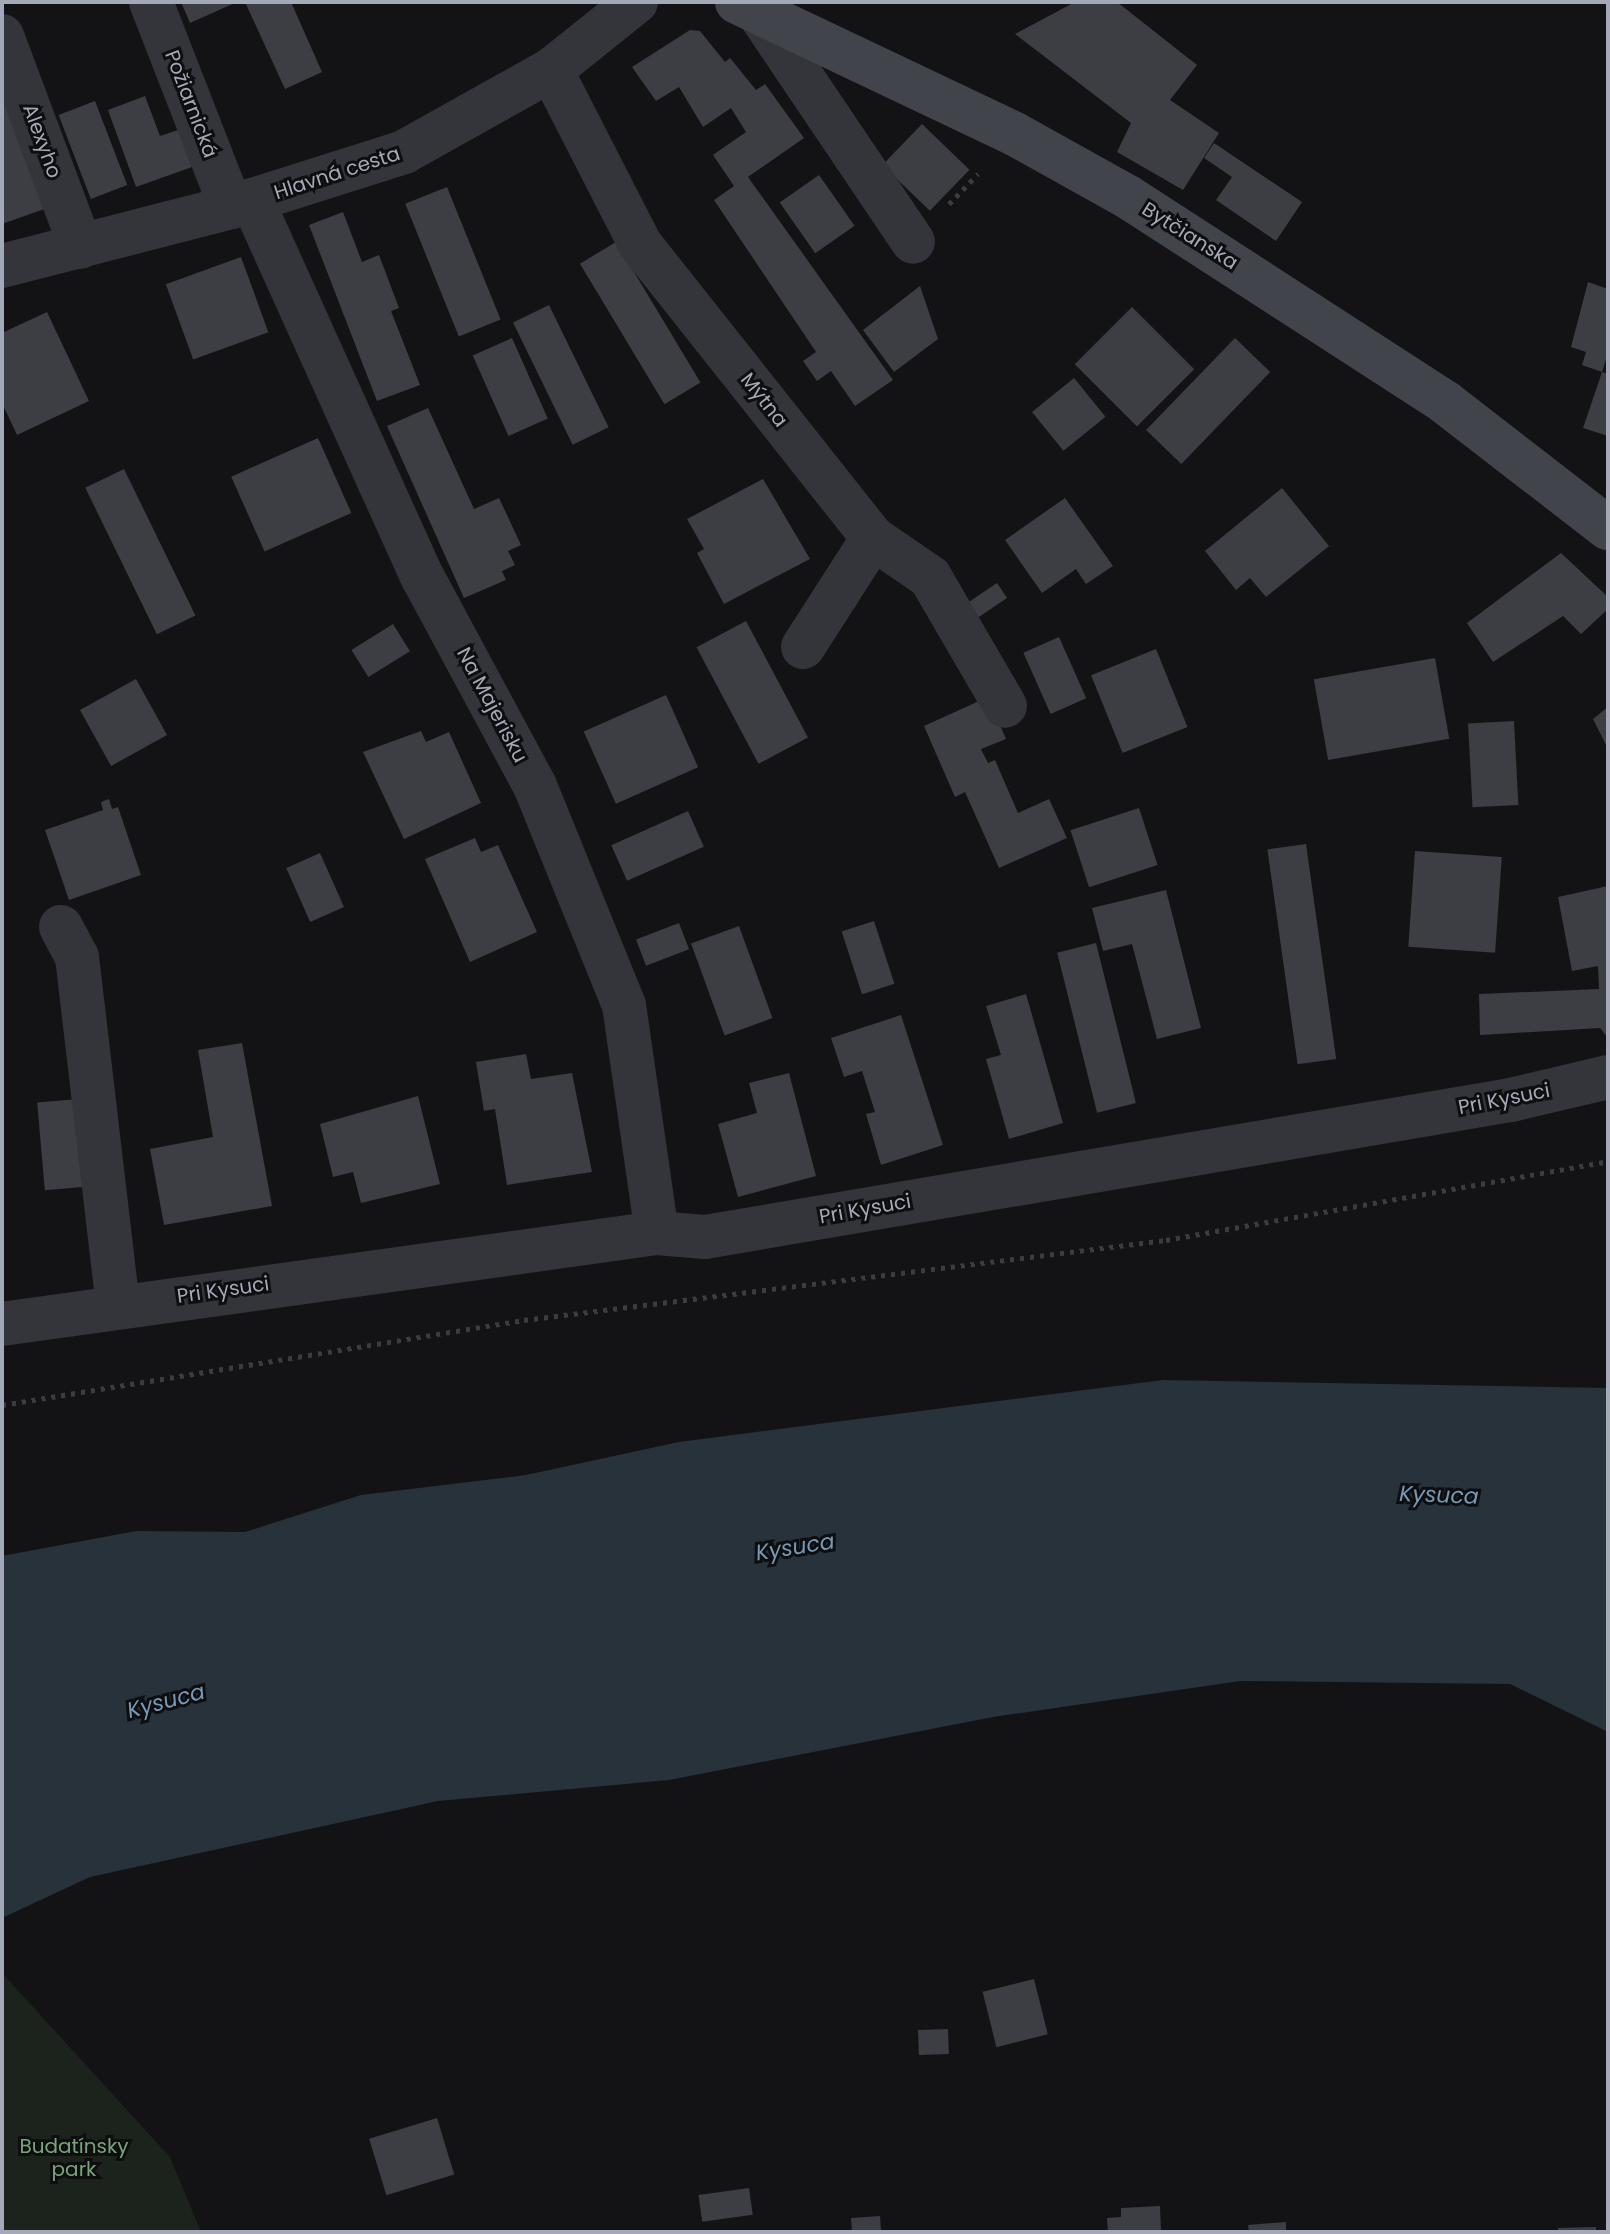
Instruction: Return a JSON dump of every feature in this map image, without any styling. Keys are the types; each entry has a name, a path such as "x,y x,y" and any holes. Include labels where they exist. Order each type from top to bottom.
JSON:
{"main road":[{"name":"Bytčianska","path":"747,7 1013,133 1128,197 1446,403 1608,528"}],"street":[{"name":"Požiarnická","path":"151,2 242,204"},
{"name":"Hlavná cesta","path":"2,266 242,204 404,152 551,70 636,2"},
{"path":"747,7 913,242"},
{"name":"Alexyho","path":"2,36 81,247"},
{"name":"Mýtna","path":"551,70 640,244 873,538 930,577 1005,706"},
{"name":"Na Majerisku","path":"242,204 423,578 535,786 624,1005 657,1233"},
{"path":"803,647 873,538"},
{"path":"61,927 77,957 118,1304"},
{"name":"Pri Kysuci","path":"2,1324 118,1304 657,1233 705,1237 1511,1100 1608,1077"}],"path":[{"path":"913,242 985,166"},
{"path":"2,1405 524,1320 1166,1240 1608,1161"}],"green space":[{"name":"Budatínsky park","path":"2,1973 170,2157 201,2232 2,2232"}],"water":[{"name":"Kysuca","path":"1163,1380 1608,1388 1608,1732 1510,1684 1240,1681 993,1717 669,1780 438,1801 90,1877 2,1918 2,1556 136,1531 245,1532 361,1495 526,1475 679,1442"}],"building":[{"path":"181,2 237,2 190,23"},
{"path":"245,2 291,2 322,72 285,89"},
{"path":"1075,2 1117,2 1197,65 1170,100 1219,133 1183,190 1117,152 1131,123 1015,34"},
{"path":"690,30 700,31 725,62 730,58 756,90 765,84 804,138 748,177 893,380 855,406 831,371 817,381 803,361 816,352 714,200 734,186 713,155 746,132 731,108 703,127 679,87 656,101 632,67"},
{"path":"2,91 47,208 2,224"},
{"path":"145,96 160,136 178,130 192,167 136,187 108,110"},
{"path":"95,101 127,185 91,199 59,115"},
{"path":"922,124 969,170 930,211 882,165"},
{"path":"1214,143 1302,202 1276,241 1216,200 1232,177 1204,158"},
{"path":"819,175 855,226 815,253 780,203"},
{"path":"447,187 501,320 459,336 405,204"},
{"path":"343,212 362,262 379,255 399,308 391,311 420,385 377,401 309,225"},
{"path":"616,242 700,383 664,404 580,264"},
{"path":"241,257 268,332 193,360 166,284"},
{"path":"1588,282 1608,289 1608,353 1602,372 1582,365 1586,352 1571,347"},
{"path":"920,286 938,339 894,372 863,330"},
{"path":"549,305 609,427 573,445 513,323"},
{"path":"1132,307 1194,369 1137,427 1075,364"},
{"path":"47,312 89,401 17,435 2,403 2,333"},
{"path":"512,338 548,418 509,436 473,355"},
{"path":"1235,338 1270,372 1181,464 1146,430"},
{"path":"1602,372 1608,374 1608,436 1583,428"},
{"path":"1074,378 1105,417 1064,451 1032,412"},
{"path":"428,408 474,509 499,498 521,545 508,551 515,565 502,571 506,580 464,598 387,426"},
{"path":"318,438 351,513 265,552 231,477"},
{"path":"124,469 195,616 157,634 85,488"},
{"path":"763,479 810,559 724,604 697,553 704,549 687,519"},
{"path":"1282,488 1329,546 1266,597 1250,578 1236,590 1205,551"},
{"path":"1065,498 1113,566 1086,584 1076,569 1042,593 1005,540"},
{"path":"1561,553 1608,597 1608,609 1581,634 1563,616 1493,662 1467,623"},
{"path":"997,583 1007,598 971,622 961,607"},
{"path":"746,621 808,738 759,764 697,647"},
{"path":"393,624 410,651 368,677 351,650"},
{"path":"1059,637 1086,698 1051,714 1023,653"},
{"path":"1156,649 1187,727 1123,753 1091,675"},
{"path":"1435,658 1449,739 1328,760 1314,679"},
{"path":"136,679 167,735 111,766 80,710"},
{"path":"666,695 698,767 616,804 584,732"},
{"path":"988,697 1006,739 981,749 988,763 995,760 1018,813 1049,799 1067,838 999,868 965,792 955,797 924,726"},
{"path":"1608,707 1608,749 1593,719"},
{"path":"1514,721 1518,805 1472,807 1468,723"},
{"path":"421,731 426,742 449,732 481,803 404,839 363,752"},
{"path":"109,799 112,809 118,807 141,875 69,900 45,830 103,810 101,802"},
{"path":"1139,808 1158,865 1089,887 1071,830"},
{"path":"688,811 704,847 627,881 611,845"},
{"path":"475,838 481,852 498,845 537,932 470,962 425,859"},
{"path":"1306,844 1336,1059 1298,1064 1267,849"},
{"path":"1415,851 1502,857 1495,953 1408,947"},
{"path":"320,853 344,907 310,922 286,868"},
{"path":"1608,886 1608,1038 1600,1028 1480,1035 1479,994 1599,989 1598,966 1572,971 1558,897"},
{"path":"1166,890 1201,1028 1157,1039 1132,944 1103,951 1092,908"},
{"path":"874,921 894,984 862,994 842,932"},
{"path":"679,923 689,949 646,966 636,939"},
{"path":"739,926 773,1018 725,1036 691,943"},
{"path":"1096,943 1136,1103 1097,1113 1057,953"},
{"path":"1026,994 1063,1123 1009,1139 986,1059 1001,1055 986,1006"},
{"path":"901,1015 943,1145 881,1165 866,1114 875,1112 862,1071 844,1077 831,1038"},
{"path":"242,1043 272,1206 164,1225 150,1149 213,1137 198,1050"},
{"path":"526,1054 531,1079 572,1073 592,1172 507,1185 495,1109 484,1111 476,1062"},
{"path":"789,1073 816,1176 738,1197 718,1124 757,1113 749,1083"},
{"path":"418,1096 440,1184 361,1203 353,1172 333,1177 320,1124"},
{"path":"78,1099 86,1187 45,1190 37,1103"},
{"path":"1034,1979 1048,2034 996,2047 983,1992"},
{"path":"948,2029 949,2054 919,2055 918,2030"},
{"path":"437,2118 454,2174 386,2195 369,2139"},
{"path":"749,2188 753,2215 702,2222 698,2195"},
{"path":"1160,2206 1161,2232 1108,2232 1107,2218 1121,2217 1121,2208"},
{"path":"880,2216 881,2232 852,2232 851,2218"},
{"path":"1286,2222 1286,2232 1249,2232 1248,2225"},
{"path":"1596,2227 1596,2232 1558,2232 1558,2228"}]}
